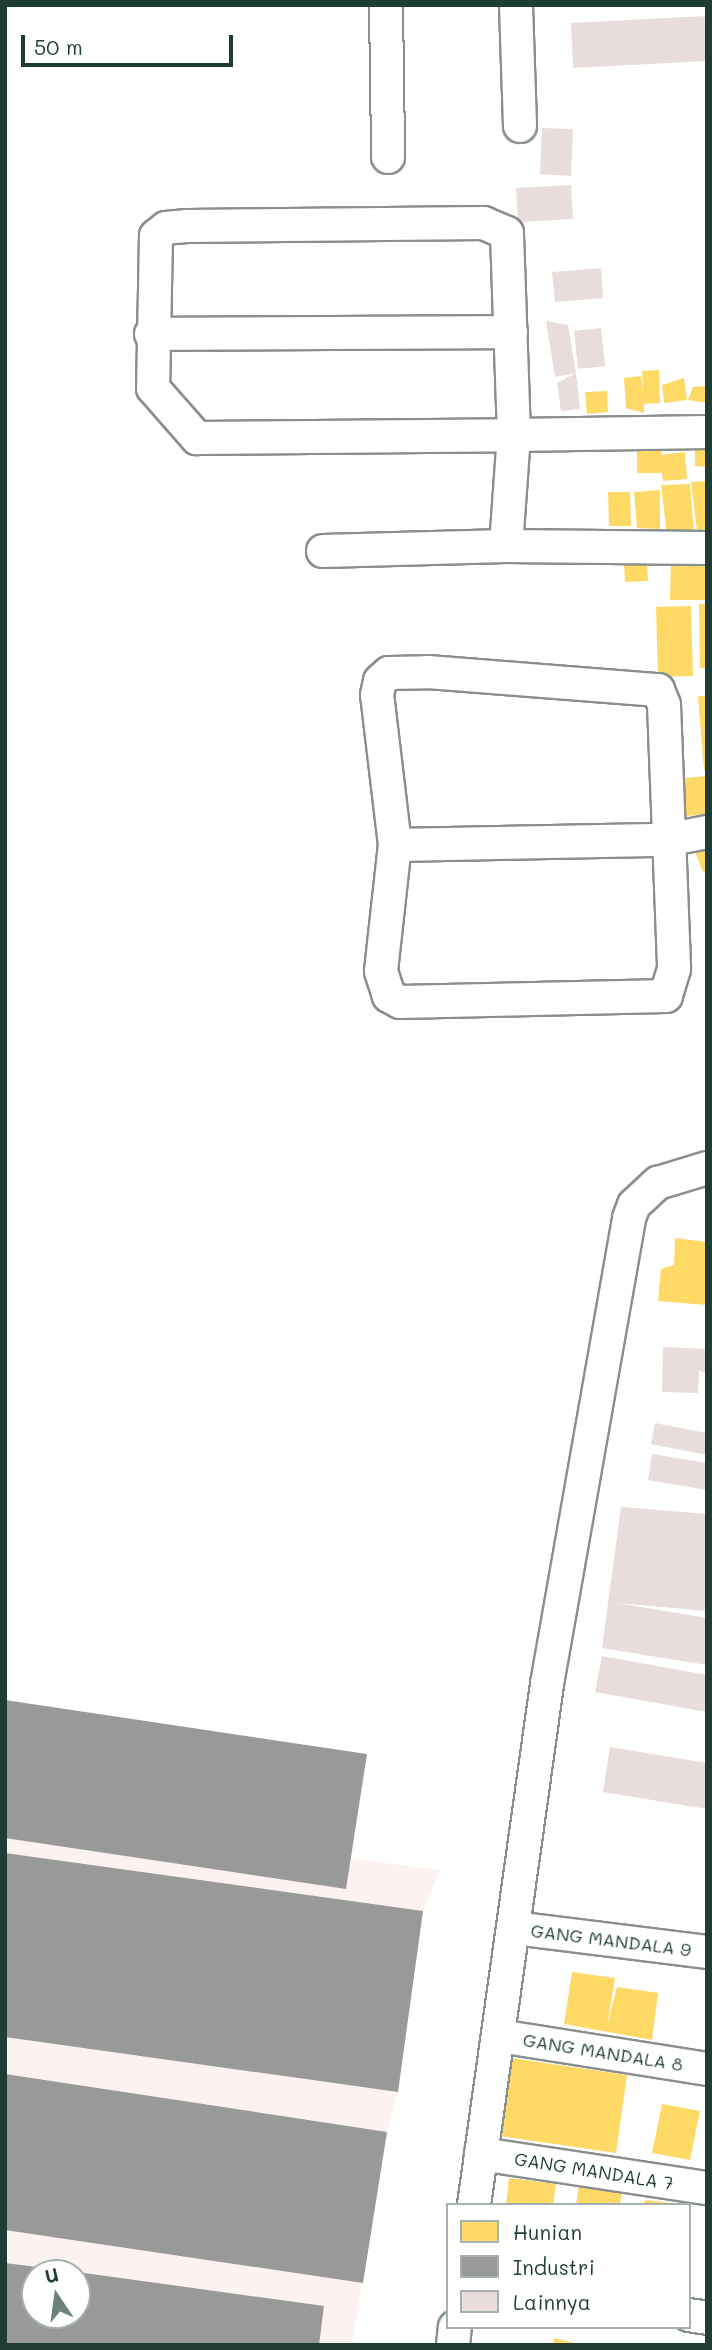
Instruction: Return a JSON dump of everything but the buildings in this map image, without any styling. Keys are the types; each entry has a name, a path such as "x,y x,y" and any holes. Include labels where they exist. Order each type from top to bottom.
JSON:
{"street":[{"path":"386,5 388,157"},
{"path":"516,5 520,126"},
{"path":"506,546 513,435 507,233 484,223 471,223 166,228 156,236 151,334 153,388 197,439 513,435 707,432"},
{"path":"151,334 511,332"},
{"path":"323,551 506,546 707,548"},
{"path":"428,672 658,690 664,705 666,840 674,969 670,990 660,998 400,1002 389,996 381,971 396,845 377,695 380,681 389,673 428,672"},
{"path":"396,845 666,840 707,832"},
{"path":"474,2203 515,1928 547,1684 629,1218 645,1194 696,1170"},
{"name":"GANG MANDALA 9","path":"515,1928 707,1952"},
{"name":"GANG MANDALA 8","path":"499,2036 707,2069"},
{"name":"GANG MANDALA 7","path":"481,2154 707,2188"}],"shaded area":[{"path":"5,1815 440,1870 423,1911 398,2092 387,2132 352,2345 5,2345"}]}
